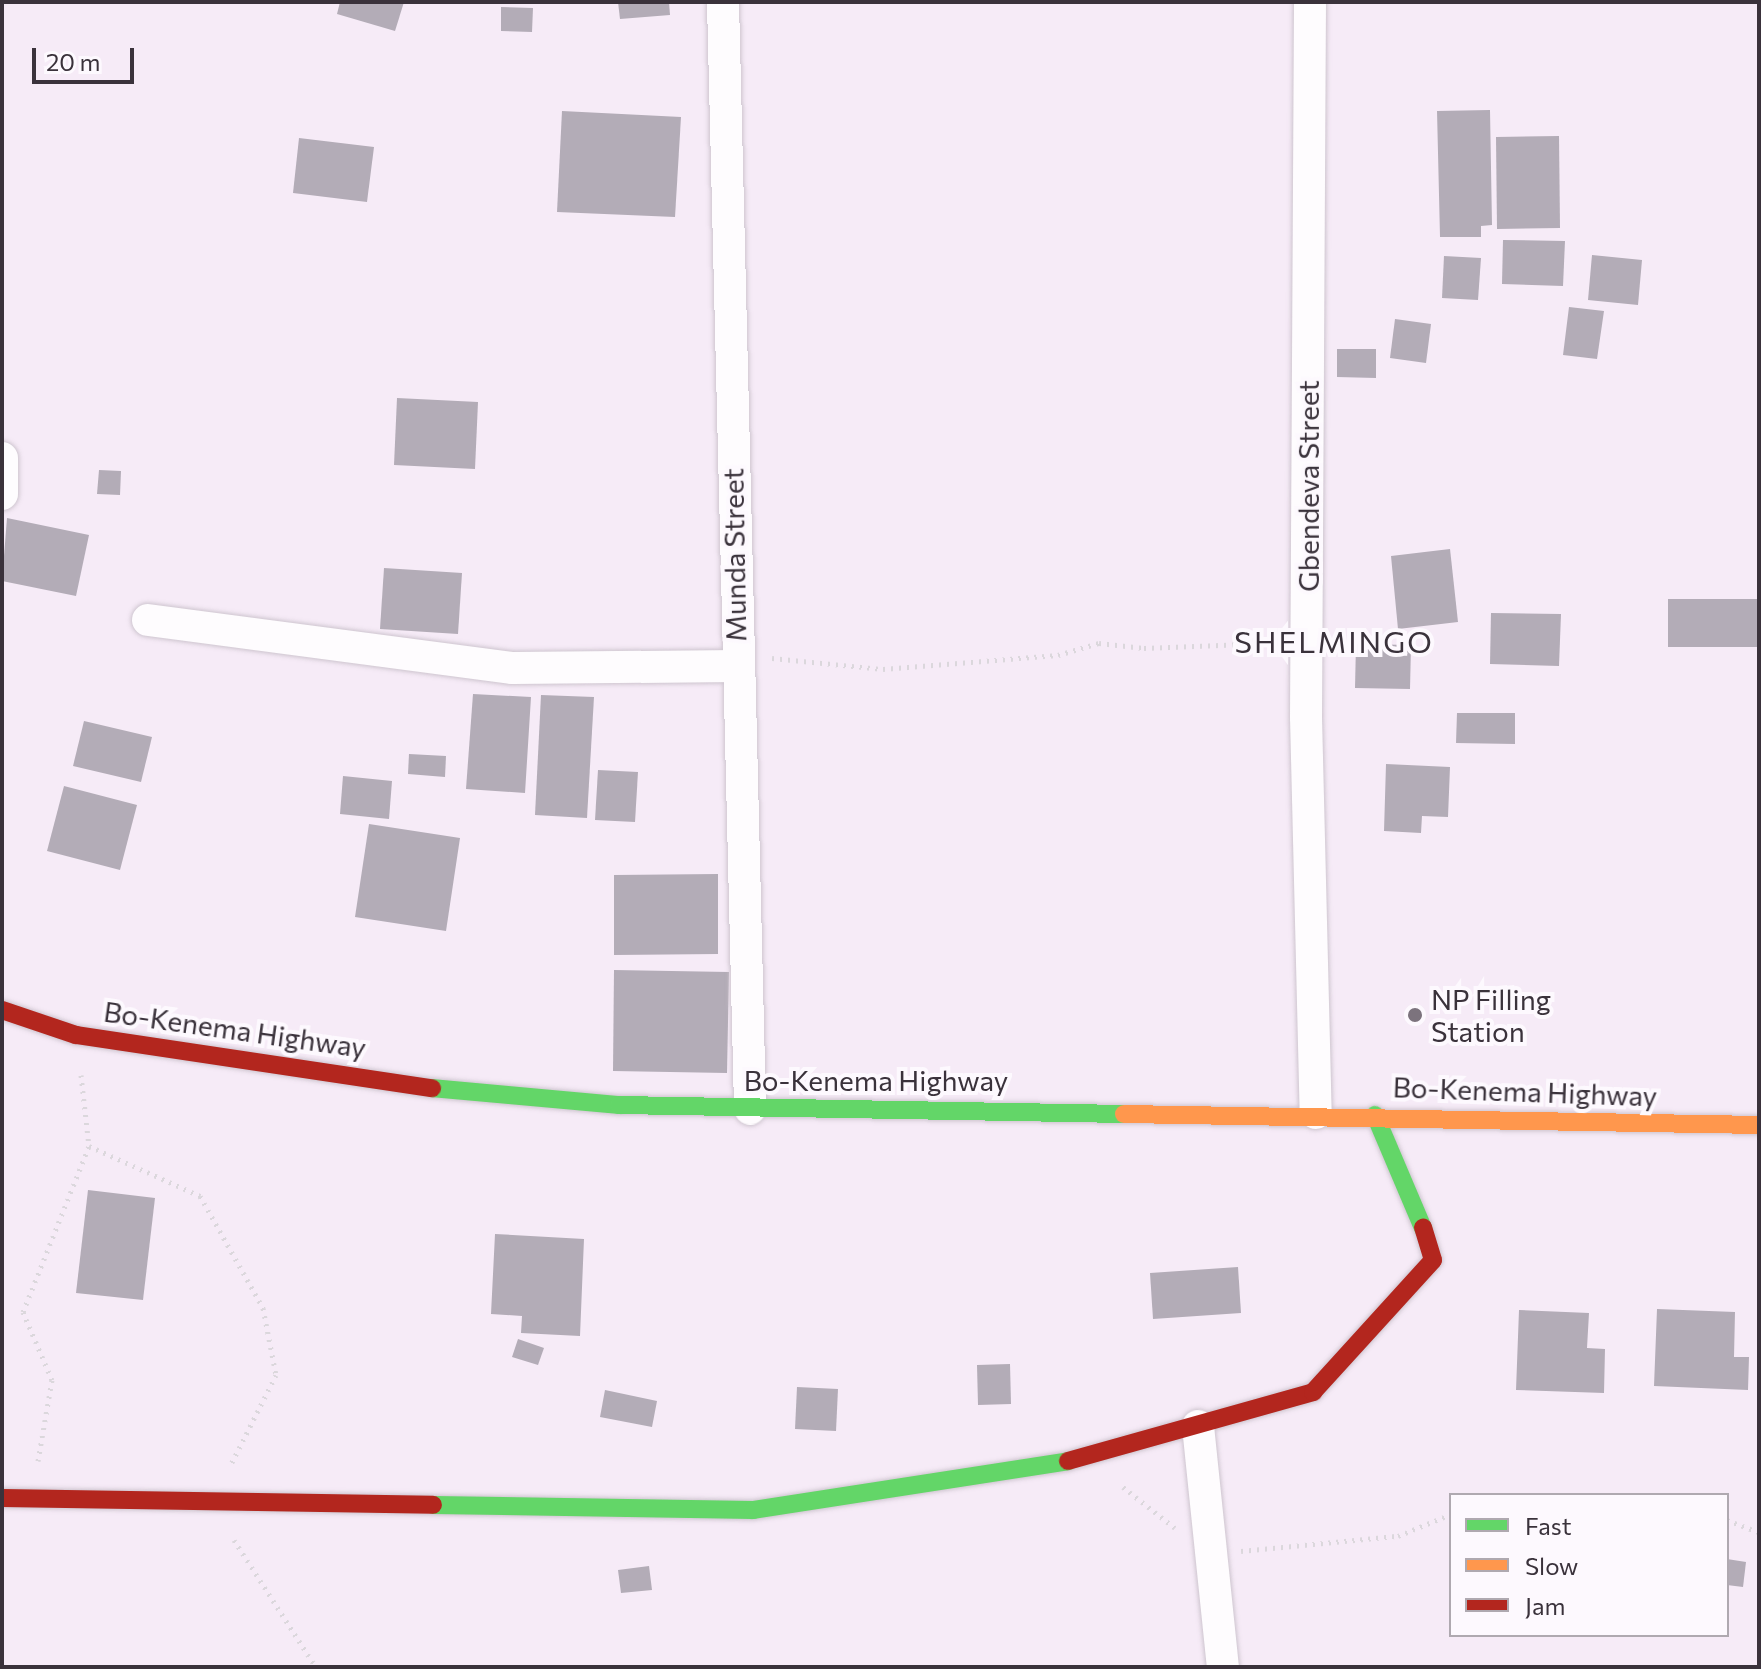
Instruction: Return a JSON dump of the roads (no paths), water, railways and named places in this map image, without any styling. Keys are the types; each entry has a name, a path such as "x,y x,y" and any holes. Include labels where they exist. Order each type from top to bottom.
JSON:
{"main road":[{"name":"Bo-Kenema Highway","path":"2,1010 76,1035 474,1094 750,1109 1316,1113 1759,1125"},
{"path":"2,1498 208,1497 753,1510 1078,1459 1198,1426 1313,1392 1433,1260 1410,1187 1375,1115"}],"street":[{"name":"Munda Street","path":"723,2 750,1109"},
{"name":"Gbendeva Street","path":"1310,2 1307,645 1316,1113"},
{"path":"2,458 2,494"},
{"path":"148,620 513,668 737,659"},
{"path":"1198,1426 1215,1553 1223,1667"}],"place":[{"name":"NP Filling Station","path":"1415,1015"}],"district":[{"name":"SHELMINGO","path":"1334,641"}]}
